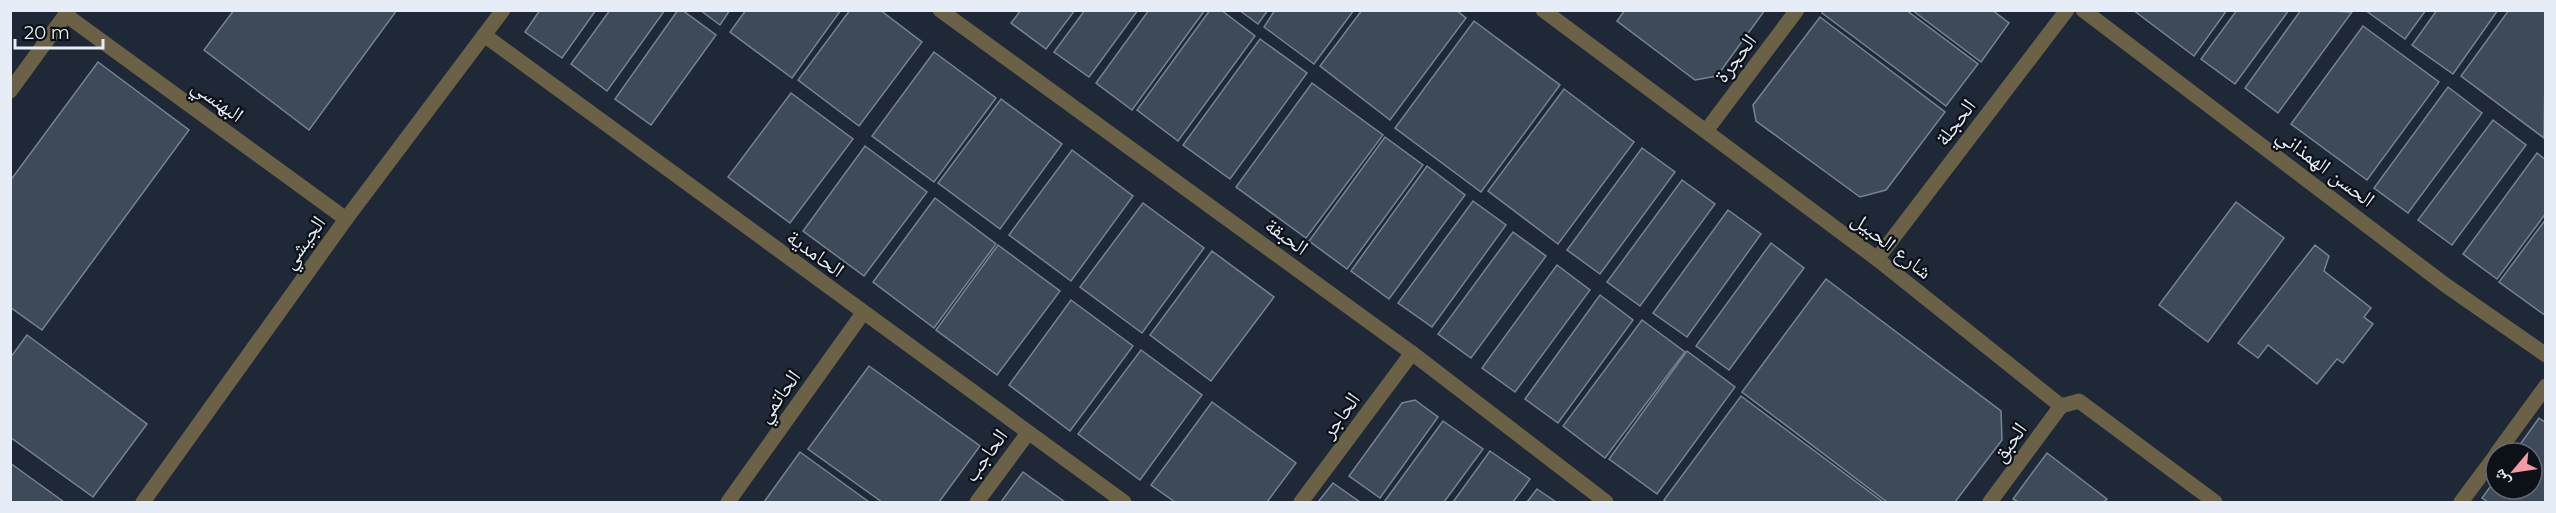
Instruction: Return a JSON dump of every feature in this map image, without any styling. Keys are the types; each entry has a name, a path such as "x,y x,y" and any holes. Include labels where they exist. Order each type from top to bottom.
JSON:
{"street":[{"name":"الجيشي","path":"143,502 346,219 503,10"},
{"name":"الحبقة","path":"940,10 1412,353 1606,502"},
{"name":"شارع الحبيل","path":"1542,10 1877,259 2061,406"},
{"name":"الحجرة","path":"1706,131 1797,10"},
{"name":"الحجلة","path":"1877,259 2067,10"},
{"name":"الحسن الهمذاني","path":"2083,10 2444,284 2546,355"},
{"path":"10,91 67,13"},
{"name":"البهنسي","path":"67,13 346,219"},
{"name":"الحامدية","path":"484,35 1124,502"},
{"name":"الحاتمي","path":"728,502 863,313"},
{"name":"الحاجر","path":"1301,502 1412,353"},
{"path":"2506,441 2546,386"},
{"path":"2061,406 2079,402 2215,502"},
{"name":"الحبق","path":"1990,502 2061,406"},
{"name":"الحاجب","path":"977,502 1028,433"},
{"path":"2461,502 2484,471"}],"building":[{"path":"234,10 397,10 309,130 204,50"},
{"path":"540,10 596,10 562,58 525,32"},
{"path":"610,10 665,10 607,91 571,64"},
{"path":"678,10 682,10 716,35 651,125 615,99"},
{"path":"700,10 730,10 720,25"},
{"path":"746,10 841,10 792,78 730,32"},
{"path":"850,10 880,10 922,42 859,126 798,80"},
{"path":"1021,10 1075,10 1046,49 1011,23"},
{"path":"1085,10 1138,10 1089,77 1054,52"},
{"path":"1149,10 1205,10 1132,110 1096,83"},
{"path":"1210,10 1221,10 1255,36 1178,141 1137,110"},
{"path":"1239,10 1268,10 1258,24"},
{"path":"1275,10 1354,10 1314,64 1264,27"},
{"path":"1362,10 1456,10 1466,18 1390,120 1320,66"},
{"path":"1625,10 1765,10 1717,76 1695,80 1617,21"},
{"path":"1823,10 1906,10 1978,64 1946,106 1822,13"},
{"path":"1912,10 1992,10 2009,23 1981,62"},
{"path":"2133,10 2227,10 2194,56"},
{"path":"2237,10 2289,10 2235,84 2201,59"},
{"path":"2301,10 2352,12 2278,113 2245,88"},
{"path":"2365,10 2426,10 2405,39"},
{"path":"2437,10 2498,10 2453,74 2412,45"},
{"path":"2509,10 2546,10 2544,138 2461,76"},
{"path":"1820,17 1945,112 1886,190 1860,197 1756,121 1753,105"},
{"path":"1474,21 1560,85 1481,192 1395,128"},
{"path":"2363,26 2439,82 2367,180 2291,124"},
{"path":"1260,39 1307,73 1230,179 1183,145"},
{"path":"934,52 996,98 934,182 872,136"},
{"path":"98,62 189,130 42,330 10,307 10,181"},
{"path":"1312,83 1383,135 1306,238 1236,187"},
{"path":"2448,87 2482,113 2408,213 2374,188"},
{"path":"1564,89 1634,142 1558,244 1488,191"},
{"path":"791,93 853,139 790,223 728,177"},
{"path":"1001,99 1062,144 1000,229 938,183"},
{"path":"2493,120 2526,145 2452,245 2418,220"},
{"path":"1385,137 1423,165 1347,269 1309,241"},
{"path":"865,146 927,192 864,276 803,231"},
{"path":"1642,148 1675,172 1600,274 1567,250"},
{"path":"1072,150 1133,196 1071,281 1009,235"},
{"path":"2537,153 2546,160 2546,213 2497,279 2463,254"},
{"path":"1427,166 1465,195 1389,299 1351,271"},
{"path":"1682,180 1715,204 1640,306 1607,282"},
{"path":"935,198 996,244 934,328 873,282"},
{"path":"1473,201 1506,225 1432,327 1398,303"},
{"path":"2236,202 2284,238 2208,342 2159,305"},
{"path":"1143,203 1204,248 1142,333 1080,287"},
{"path":"1728,210 1761,234 1687,337 1653,313"},
{"path":"2546,219 2546,316 2499,282"},
{"path":"1513,232 1546,256 1471,358 1438,334"},
{"path":"1771,243 1804,268 1729,370 1696,346"},
{"path":"998,245 1060,291 997,375 936,330"},
{"path":"2315,245 2329,256 2324,271 2371,308 2364,317 2373,324 2343,363 2337,359 2317,384 2268,345 2258,358 2238,343"},
{"path":"1212,251 1274,297 1211,381 1150,335"},
{"path":"1557,265 1590,290 1515,392 1482,368"},
{"path":"1826,279 2001,411 2002,440 1955,502 1887,502 1742,392"},
{"path":"1600,295 1633,320 1558,423 1525,399"},
{"path":"1071,300 1133,346 1070,431 1009,385"},
{"path":"1642,320 1685,352 1605,458 1563,426"},
{"path":"27,335 147,424 93,497 10,437 10,358"},
{"path":"1141,350 1202,395 1140,480 1078,434"},
{"path":"1687,351 1735,387 1657,494 1609,459"},
{"path":"869,366 980,446 939,502 882,502 808,449"},
{"path":"1741,396 1883,502 1667,502 1664,500"},
{"path":"1415,400 1438,417 1380,498 1349,476 1402,403"},
{"path":"1212,402 1296,463 1267,502 1175,502 1151,485"},
{"path":"2539,418 2546,423 2546,502 2488,502 2486,501 2544,501 2544,441 2523,441"},
{"path":"1443,421 1483,449 1444,502 1384,502"},
{"path":"1490,451 1530,479 1513,502 1453,502"},
{"path":"800,452 869,502 764,502"},
{"path":"2047,453 2107,499 2104,502 2018,502 2013,499"},
{"path":"10,463 64,502 10,502"},
{"path":"1023,472 1065,502 1001,502"},
{"path":"1333,483 1360,502 1318,502"},
{"path":"1537,489 1556,502 1527,502"}]}
